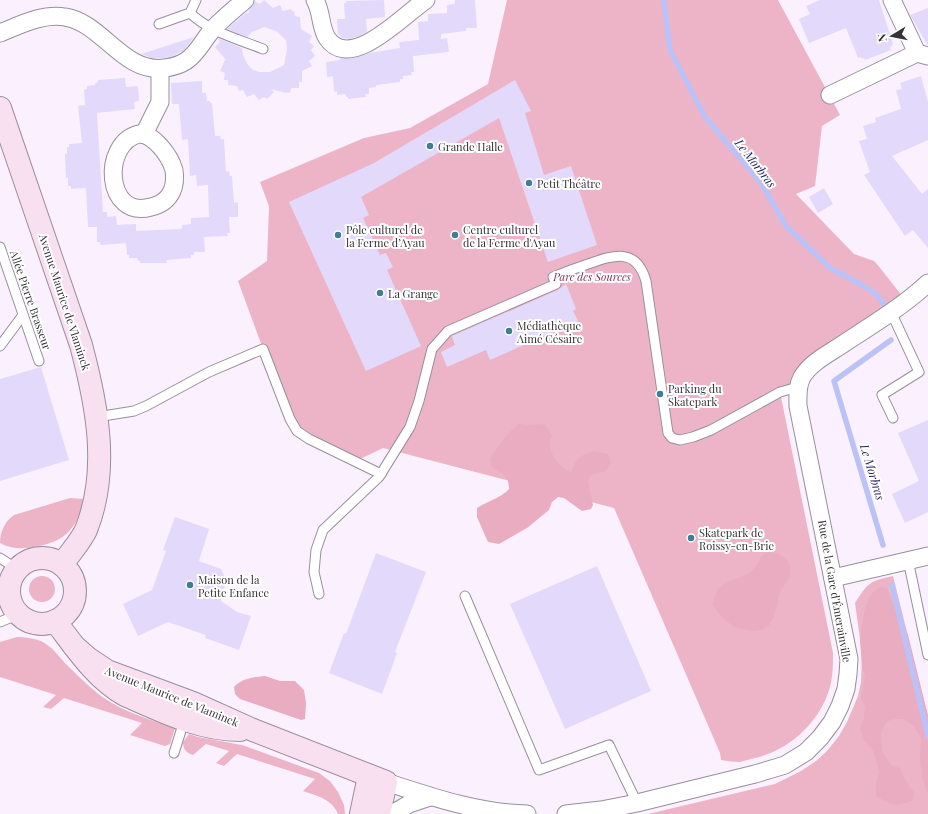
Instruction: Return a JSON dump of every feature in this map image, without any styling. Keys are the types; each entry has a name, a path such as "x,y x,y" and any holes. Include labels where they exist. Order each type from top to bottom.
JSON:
{"street":[{"path":"0,33 44,18 63,17 76,19 88,26 131,60 149,68 160,68 185,62 200,48 213,29 245,0"},
{"path":"315,0 320,11 327,38 336,46 345,49 356,48 369,42 426,0"},
{"path":"830,95 922,55 892,0"},
{"path":"144,134 160,102 160,68"},
{"name":"Avenue Maurice de Vlaminck","path":"0,108 9,143 81,345 90,378 97,417 100,464 96,496 85,531 62,565"},
{"path":"798,387 802,377 823,357 892,312 928,284"},
{"name":"Rue de la Gare d'Émerainville","path":"566,814 601,810 638,803 755,774 785,765 806,752 820,738 832,722 846,690 849,659 834,578 798,406 798,387"},
{"path":"834,578 928,556"},
{"path":"42,558 49,559 62,565 73,579 74,585 74,598 70,609 66,614 55,621 42,624 9,618 11,602 9,588 9,564 42,558"},
{"name":"Avenue Maurice de Vlaminck","path":"55,621 74,646 103,679 116,690 125,695 202,726 220,729 253,730"},
{"name":"Avenue Maurice de Vlaminck","path":"74,646 102,668 132,681 193,703 253,730 378,779"},
{"path":"378,779 430,797 481,810 527,814"},
{"path":"361,814 378,779"},
{"path":"378,779 379,814"},
{"path":"392,814 409,804 430,797"}],"lane":[{"path":"159,24 190,13 196,0"},
{"path":"190,13 200,22 213,29 263,49"},
{"name":"Allée Pierre Brasseur","path":"0,247 39,361"},
{"path":"319,594 314,572 316,550 323,530 378,478 410,427 419,401 432,349 448,331 556,284 553,277 610,256 619,256 633,260 639,264 646,281 668,433 672,438 680,440 699,435 780,392 798,387"},
{"path":"892,312 919,372 882,395 893,418"},
{"path":"0,346 23,315"},
{"path":"97,417 122,413 146,406 192,380 263,349 290,419 297,431 309,439 381,474"},
{"path":"908,560 928,655"},
{"path":"465,596 539,770 609,745 638,803"},
{"path":"132,681 152,695 182,708 185,714 185,720 174,753"}],"green space":[{"name":"Parc des Sources","path":"507,0 778,0 840,115 822,126 815,186 796,194 854,254 874,261 906,301 780,392 833,653 833,666 831,683 825,700 811,723 802,733 791,741 768,754 740,762 721,760 720,753 614,508 383,448 356,461 300,434 263,349 238,281 267,261 269,206 260,182 364,138 410,128 488,84"},
{"path":"70,498 84,499 78,518 62,538 45,545 25,548 12,547 0,543 4,527 8,520 14,515"},
{"path":"42,576 51,580 55,589 51,598 42,602 33,598 29,589 33,580"},
{"path":"893,576 928,716 928,814 648,814 775,784 801,771 816,761 827,751 839,736 847,722 858,696 861,682 862,654 855,603 866,587 874,581"},
{"path":"17,637 37,640 49,646 86,684 112,703 135,714 175,728 170,744 165,746 130,735 142,723 64,698 51,709 43,707 56,695 0,677 0,642"},
{"path":"189,734 242,745 319,773 330,781 338,792 344,805 345,814 338,814 328,801 303,791 315,779 237,754 224,766 216,763 229,751 206,744 193,755 184,749 183,744"}],"shaded area":[{"path":"519,424 545,424 552,435 550,449 554,457 560,465 571,472 575,462 583,455 594,451 608,454 611,463 606,471 591,475 588,481 593,505 591,509 582,511 564,498 558,497 552,502 549,510 527,528 499,544 488,542 477,517 477,508 498,497 509,489 507,478 492,468 490,460 503,440"},
{"path":"771,552 781,555 786,559 790,572 789,578 779,595 772,621 765,628 755,631 733,626 722,617 713,605 718,590 726,583 750,572 763,555"},
{"path":"881,587 887,588 908,635 928,716 928,794 922,777 920,759 921,738 913,725 902,719 894,719 886,722 881,733 882,752 891,765 900,768 905,780 914,792 913,800 898,805 876,796 876,783 879,771 873,750 864,740 860,729 864,718 865,707 861,698 865,676 862,667 860,641 864,612 868,600 874,591"},
{"path":"265,676 280,681 295,681 304,690 306,703 305,719 301,720 240,699 235,694 234,687 237,684 244,680"}],"building":[{"path":"264,0 273,8 280,5 283,11 291,9 294,11 295,16 300,17 301,29 312,36 309,42 314,46 311,50 315,56 309,61 312,66 302,71 302,82 299,82 299,88 291,88 290,93 271,89 274,92 267,99 264,97 259,100 254,94 247,97 243,90 239,91 237,86 228,85 228,80 224,80 225,73 220,71 226,60 215,47 220,42 218,38 242,48 243,55 248,65 253,70 259,72 270,72 284,65 287,50 286,40 276,31 264,27 252,32 247,37 227,29 246,13 250,13 248,12 255,1 260,4"},
{"path":"384,0 385,17 366,19 367,32 349,39 342,38 338,34 337,19 345,19 344,3 346,3 346,1"},
{"path":"455,0 475,0 477,28 466,28 466,31 441,34 441,39 447,38 449,52 413,56 414,72 411,72 412,75 403,76 403,79 400,79 400,82 376,85 376,87 369,88 369,94 365,94 366,97 348,99 346,94 337,95 337,91 334,92 333,76 327,77 326,62 340,60 340,58 352,58 370,53 400,48 399,42 419,40 418,22 428,21 428,14 447,13 447,5 455,4"},
{"path":"820,0 879,0 893,44 890,48 891,50 865,60 861,57 858,58 846,28 809,43 799,19 810,14 806,6"},
{"path":"928,8 928,46 910,15"},
{"path":"194,37 184,50 173,56 152,58 141,54"},
{"path":"921,76 928,102 928,140 892,156 922,194 928,189 928,248 913,230 905,236 864,175 870,172 859,141 867,139 863,126 876,122 875,118 901,109 896,90 902,89 900,83"},
{"path":"125,78 126,87 138,86 139,101 134,102 135,109 97,113 103,212 107,212 107,217 116,216 117,225 136,224 136,231 182,229 182,225 191,224 191,218 209,217 208,185 197,186 196,175 190,176 188,139 182,140 179,104 172,104 171,83 202,81 202,93 206,93 207,101 212,103 215,136 220,136 221,140 224,139 226,172 229,171 230,176 232,176 234,203 238,202 238,217 229,217 230,233 227,233 228,236 204,237 205,252 194,252 194,255 191,255 191,258 166,260 167,263 140,263 137,258 129,258 129,255 127,255 126,243 101,245 100,242 97,242 97,227 88,227 86,188 71,189 71,186 68,186 68,178 66,178 65,154 67,154 67,147 69,147 69,144 82,143 78,106 85,105 84,90 87,89 87,86 95,85 98,80"},
{"name":"Pôle culturel de la Ferme d’Ayau","path":"515,80 531,111 525,113 544,175 571,166 597,245 548,262 499,118 361,197 369,215 363,218 380,255 386,253 393,267 387,270 421,346 366,371 289,202 374,163"},
{"path":"824,188 833,204 818,213 809,197"},
{"name":"Médiathèque Aimé Césaire","path":"566,284 576,309 573,311 578,321 490,360 486,350 447,367 441,352 455,345 452,336 558,290"},
{"path":"41,367 69,460 0,481 0,379"},
{"path":"928,420 928,512 905,523 892,494 919,481 898,433"},
{"name":"Maison de la Petite Enfance","path":"175,517 209,529 199,561 221,569 226,581 221,601 237,612 251,616 239,650 205,638 206,635 168,622 138,636 123,604 152,590 166,551 163,550"},
{"path":"376,553 426,572 395,652 397,653 382,694 329,673 344,633 346,634"},
{"path":"597,566 651,691 565,729 510,604"}],"waterway":[{"name":"Le Morbras","path":"663,0 670,50 705,117 761,183 786,226 830,268 862,285 877,295 884,304"},
{"name":"Le Morbras","path":"883,545 834,381 891,340"},
{"name":"Le Morbras","path":"892,585 928,736"}],"place":[{"name":"Grande Halle","path":"430,146"},
{"name":"Petit Théâtre","path":"529,183"},
{"name":"Pôle culturel de la Ferme d’Ayau","path":"338,235"},
{"name":"Centre culturel de la Ferme d'Ayau","path":"455,235"},
{"name":"La Grange","path":"380,293"},
{"name":"Médiathèque Aimé Césaire","path":"509,331"},
{"name":"Parking du Skatepark","path":"660,394"},
{"name":"Skatepark de Roissy-en-Brie","path":"691,538"},
{"name":"Maison de la Petite Enfance","path":"190,585"}]}
